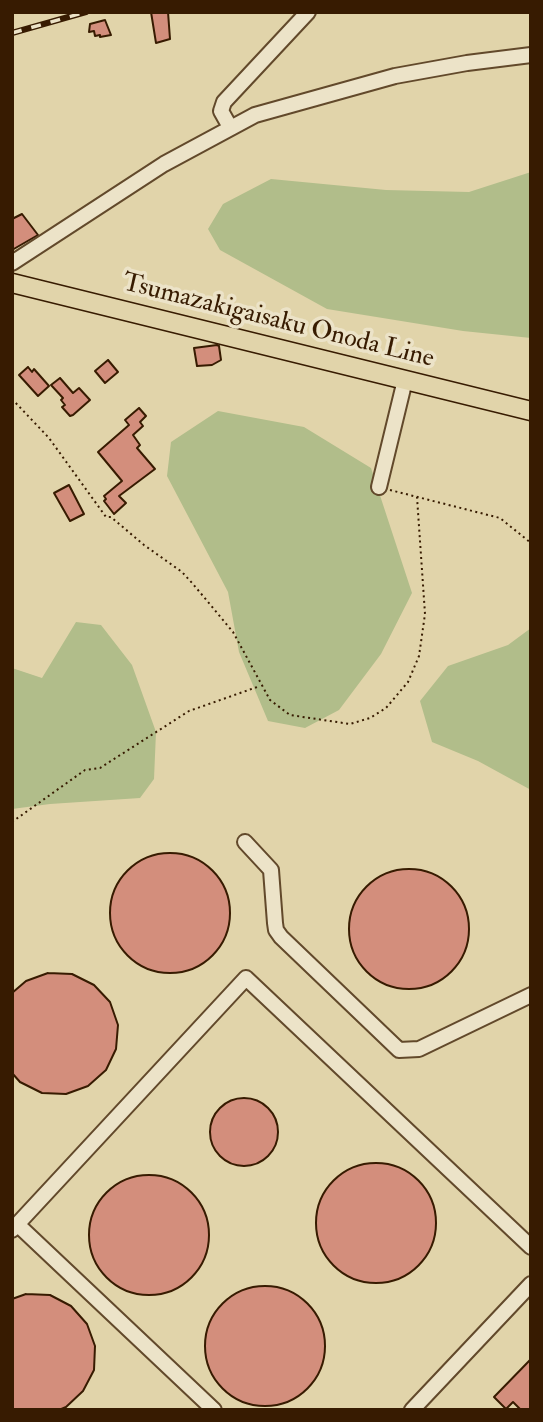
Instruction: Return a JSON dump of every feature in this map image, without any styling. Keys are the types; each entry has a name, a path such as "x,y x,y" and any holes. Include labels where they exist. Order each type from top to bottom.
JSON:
{"main road":[{"name":"Tsumazakigaisaku Onoda Line","path":"12,283 531,411"}],"street":[{"path":"230,127 220,111 224,102 308,12"},
{"path":"12,262 164,164 255,115 395,76 467,62 531,55"},
{"path":"379,487 404,380"},
{"path":"245,842 271,870 276,930 281,937 399,1050 419,1049 531,995"},
{"path":"214,1410 15,1227 246,978 531,1247"},
{"path":"412,1410 531,1284"}],"path":[{"path":"12,399 49,438 106,517 111,517 182,572 193,584 233,632 270,700 290,715 350,724 370,718 398,696 408,682 419,656 425,614 417,497"},
{"path":"379,487 500,518 531,543"},
{"path":"12,822 85,770 100,768 189,711 261,686"}],"green space":[{"path":"531,172 531,338 463,331 327,309 220,250 208,229 223,204 271,179 386,190 469,192"},
{"path":"218,411 304,427 371,468 412,593 381,654 339,710 305,728 268,721 239,652 228,592 167,476 171,442"},
{"path":"76,622 101,625 132,665 156,732 154,779 140,798 12,809 12,668 42,678"},
{"path":"531,628 531,790 478,761 432,742 420,701 448,666 508,645"}],"building":[{"path":"151,12 168,12 170,39 156,43"},
{"path":"105,20 111,35 100,37 95,36 94,31 89,32 90,24"},
{"path":"22,214 38,235 12,250 12,219"},
{"path":"217,345 221,360 212,365 197,366 194,348"},
{"path":"108,360 118,372 105,383 95,371"},
{"path":"28,367 32,372 34,369 49,386 38,396 19,375"},
{"path":"60,378 73,393 79,388 90,400 70,416 62,407 65,405 61,400 63,398 51,385"},
{"path":"139,408 146,416 140,422 143,426 133,435 140,445 137,448 155,469 119,496 126,503 114,514 104,501 104,496 122,481 98,452 129,425 125,420"},
{"path":"69,485 84,514 70,521 54,493"},
{"path":"170,853 193,857 213,870 226,890 230,913 226,936 213,956 193,969 170,973 147,969 127,956 114,936 110,913 114,890 127,870 147,857"},
{"path":"409,869 432,873 452,886 465,906 469,929 465,952 452,972 432,985 409,989 386,985 366,972 353,952 349,929 353,906 366,886 386,873"},
{"path":"48,973 72,974 94,985 110,1002 118,1025 116,1049 106,1070 88,1086 66,1094 42,1093 20,1082 12,1073 12,993 26,981"},
{"path":"244,1098 257,1101 268,1108 275,1119 278,1132 275,1145 268,1156 257,1163 244,1166 231,1163 220,1156 213,1145 210,1132 213,1119 220,1108 231,1101"},
{"path":"376,1163 399,1167 419,1180 432,1200 436,1223 432,1246 419,1266 399,1279 376,1283 353,1279 333,1266 320,1246 316,1223 320,1200 333,1180 353,1167"},
{"path":"149,1175 172,1179 192,1192 205,1212 209,1235 205,1258 192,1278 172,1291 149,1295 126,1291 106,1278 93,1258 89,1235 93,1212 106,1192 126,1179"},
{"path":"265,1286 288,1290 308,1303 321,1323 325,1346 321,1369 308,1389 288,1402 265,1406 242,1402 222,1389 209,1369 205,1346 209,1323 222,1303 242,1290"},
{"path":"26,1294 50,1295 71,1306 87,1324 95,1346 94,1370 83,1391 59,1410 12,1410 12,1299"},
{"path":"531,1359 531,1410 521,1410 513,1402 506,1409 494,1397"}],"railway":[{"path":"12,33 86,12"}]}
